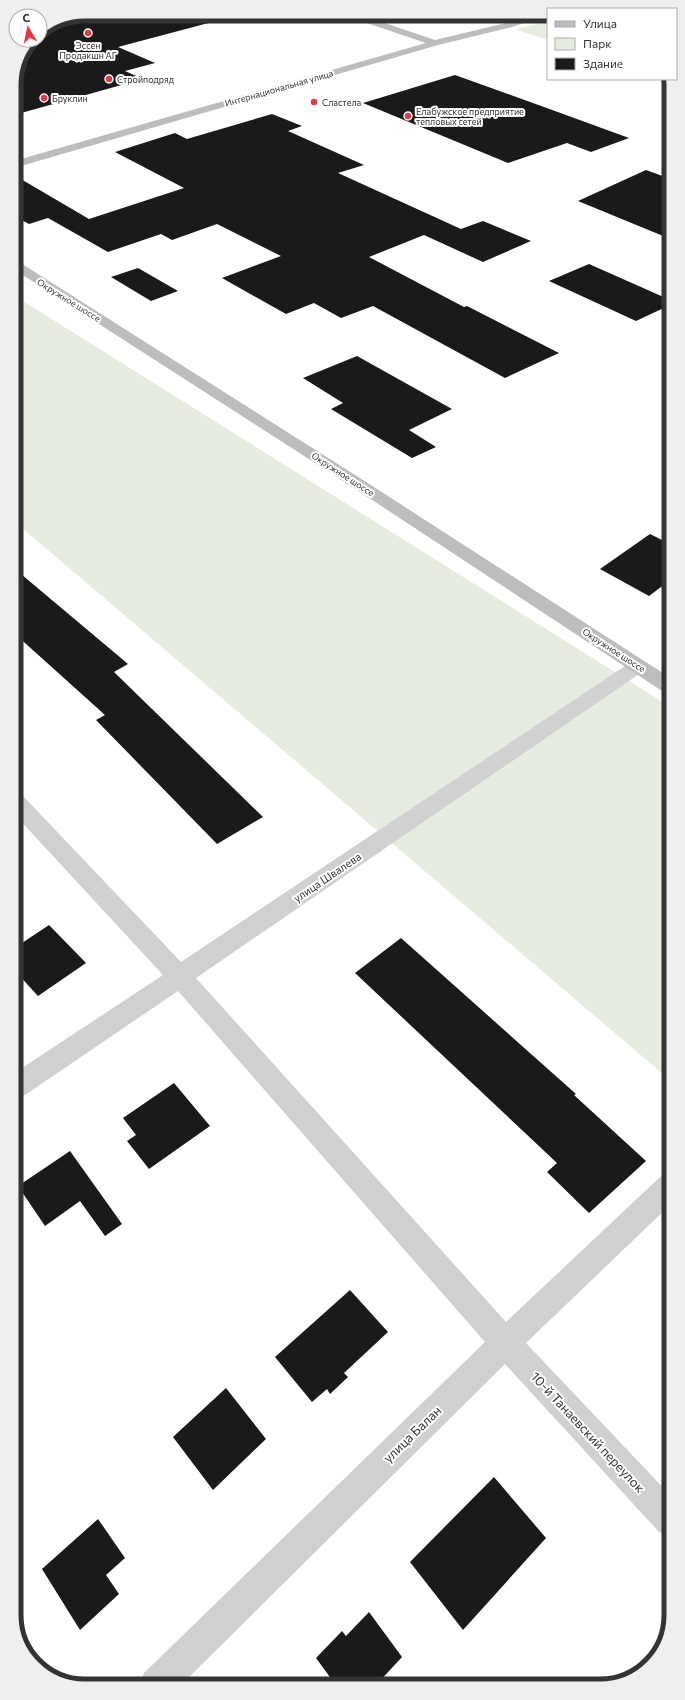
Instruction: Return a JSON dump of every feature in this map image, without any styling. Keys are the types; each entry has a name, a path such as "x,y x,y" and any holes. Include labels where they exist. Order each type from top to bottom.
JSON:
{"street":[{"path":"370,21 430,41"},
{"path":"496,21 509,25"},
{"name":"Интернациональная улица","path":"21,156 430,41 509,25 521,21"},
{"name":"Интернациональная улица","path":"21,163 430,41 455,28"},
{"name":"Окружное шоссе","path":"21,269 357,483 664,683"},
{"name":"улица Швалева","path":"21,1084 638,666"},
{"name":"10-й Танаевский переулок","path":"21,808 180,977 505,1344 664,1513"},
{"name":"улица Балан","path":"162,1679 505,1344 664,1192"}],"green space":[{"path":"547,22 547,40 515,29"},
{"path":"21,300 664,703 664,1075 21,527"}],"building":[{"path":"85,21 216,21 118,47 155,63 125,71 143,79 21,113 21,81 23,69 28,57 33,48 48,48 48,34 65,24"},
{"path":"455,75 629,138 591,152 567,143 508,163 363,103"},
{"path":"272,114 302,126 288,131 364,165 338,173 461,229 483,221 531,241 483,262 424,235 369,257 464,307 467,306 559,353 505,378 373,306 341,318 314,303 286,314 222,278 281,256 217,224 172,240 161,234 108,252 48,218 29,224 21,220 21,179 89,219 184,188 115,152 175,133 187,139"},
{"path":"646,170 664,177 664,236 578,201"},
{"path":"589,264 664,297 664,308 636,321 549,281"},
{"path":"138,268 178,291 151,301 111,277"},
{"path":"357,356 452,409 409,430 436,447 412,458 331,409 343,403 303,378"},
{"path":"650,534 664,541 664,585 649,596 600,569"},
{"path":"21,574 128,664 114,672 263,817 217,844 96,720 105,715 21,639"},
{"path":"49,925 86,963 38,996 21,977 21,944"},
{"path":"401,938 576,1094 574,1095 646,1161 589,1213 547,1172 557,1163 355,973"},
{"path":"174,1083 210,1126 149,1169 127,1141 136,1135 123,1118"},
{"path":"70,1151 122,1224 105,1236 80,1201 45,1226 21,1190 21,1184"},
{"path":"350,1290 388,1332 344,1373 348,1377 330,1394 327,1389 312,1402 275,1357"},
{"path":"226,1388 266,1439 213,1490 173,1437"},
{"path":"494,1477 546,1538 463,1630 410,1562"},
{"path":"98,1519 125,1558 106,1575 119,1594 80,1630 42,1569"},
{"path":"369,1612 402,1657 382,1679 331,1679 316,1658 342,1631 346,1636"}],"place":[{"name":"Эссен Продакшн АГ","path":"88,33"},
{"name":"Стройподряд","path":"109,79"},
{"name":"Бруклин","path":"44,98"},
{"name":"Сластела","path":"314,102"},
{"name":"Елабужское предприятие тепловых сетей","path":"408,116"}]}
